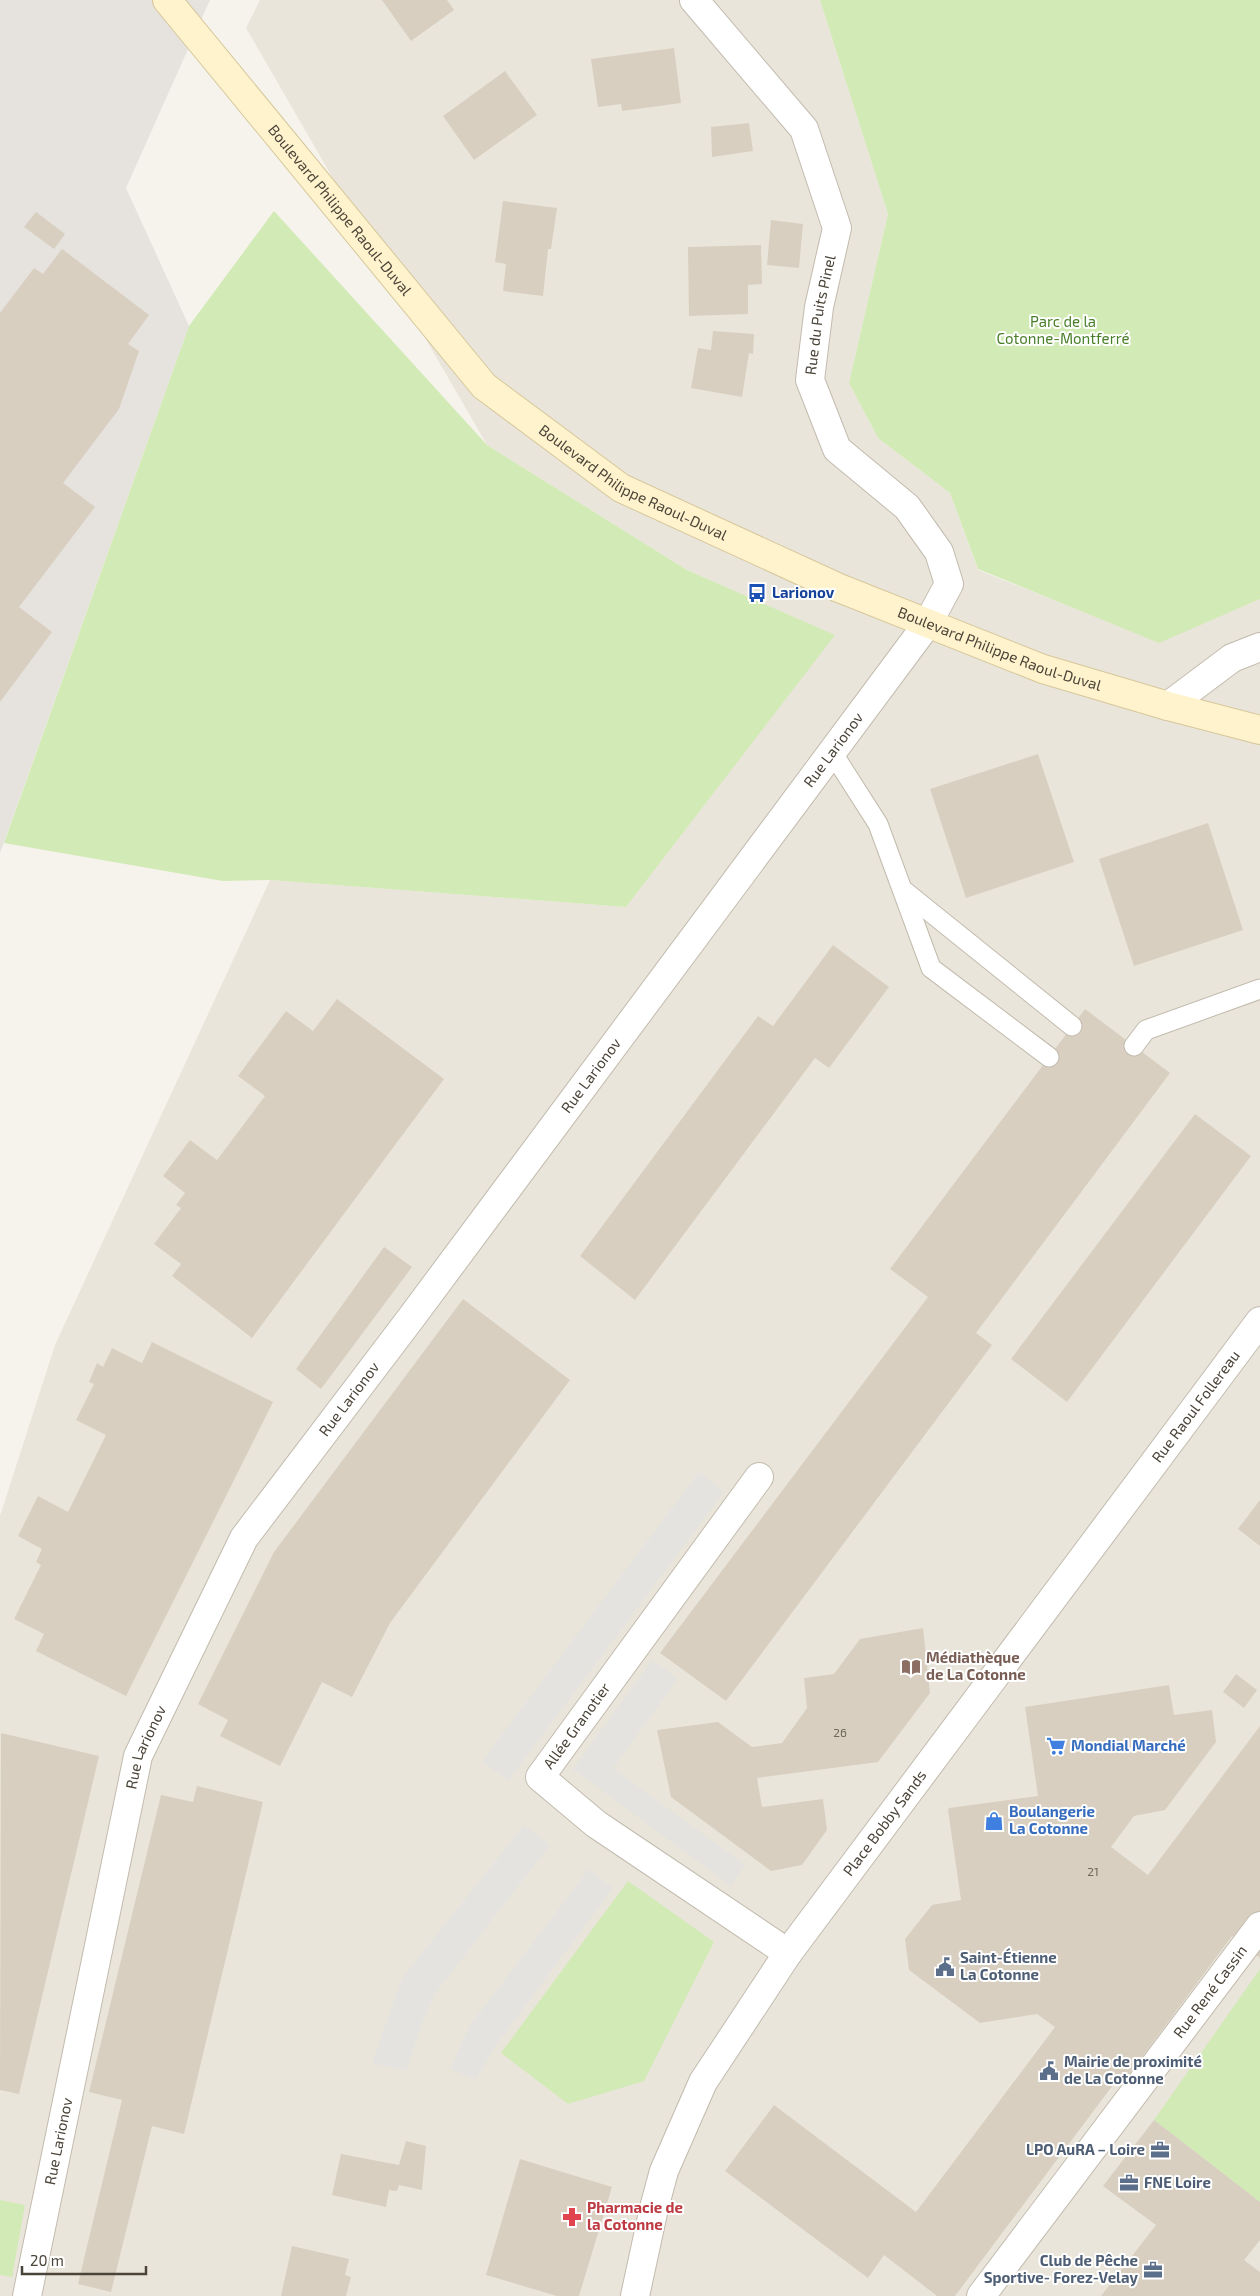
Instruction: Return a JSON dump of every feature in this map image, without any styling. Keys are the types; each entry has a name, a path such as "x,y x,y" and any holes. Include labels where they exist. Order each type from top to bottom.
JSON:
{"street":[{"name":"Boulevard Philippe Raoul-Duval","path":"167,0 484,386 621,488 805,573 1043,669 1168,706 1260,730"},
{"name":"Rue du Puits Pinel","path":"694,0 804,129 837,228 819,307 810,380 837,449 907,507 939,552 948,584 928,623"},
{"name":"Rue Larionov","path":"27,2296 138,1756 244,1538 411,1318 928,623"},
{"path":"1168,706 1232,658 1260,646"},
{"name":"Rue Raoul Follereau","path":"1134,1491 1260,1321"},
{"name":"Allée Granotier","path":"759,1477 540,1777 596,1824 788,1953"},
{"name":"Place Bobby Sands","path":"635,2296 664,2171 704,2082 788,1953 1134,1491"},
{"name":"Rue René Cassin","path":"981,2296 1260,1926"}],"lane":[{"path":"832,752 878,824 930,968 1049,1057"},
{"path":"902,889 1072,1026"},
{"path":"1134,1046 1146,1030 1260,989"}],"shaded area":[{"path":"0,0 210,0 126,188 189,326 0,853"},
{"path":"260,0 820,0 888,214 849,383 878,438 950,493 978,570 1159,642 1260,599 1260,2296 0,2296 0,1516 55,1345 270,880 626,907 834,635 687,570 487,445 246,28"},
{"path":"699,1472 724,1492 508,1781 482,1761"},
{"path":"652,1660 678,1679 613,1768 745,1865 731,1886 573,1769"},
{"path":"524,1825 550,1845 435,1994 422,2023 406,2071 372,2063 402,1978"},
{"path":"589,1869 613,1888 496,2045 476,2080 450,2069 470,2025"}],"green space":[{"name":"Parc de la Cotonne-Montferré","path":"820,0 1260,0 1260,599 1159,643 978,569 950,493 878,438 849,383 888,214"},
{"path":"274,211 487,445 687,570 835,635 626,907 270,880 223,881 4,843 189,326"},
{"path":"628,1881 714,1942 644,2081 568,2104 501,2053"},
{"path":"1260,1969 1260,2202 1154,2120"},
{"path":"0,2200 25,2205 12,2277 0,2275"}],"building":[{"path":"382,0 447,0 454,10 411,41"},
{"path":"674,48 681,103 622,111 621,104 598,107 591,59"},
{"path":"505,71 537,115 474,160 443,116"},
{"path":"749,123 753,151 712,157 711,127"},
{"path":"503,201 557,208 551,249 548,249 543,296 503,291 506,264 495,262"},
{"path":"36,212 65,234 54,249 24,227"},
{"path":"771,220 803,224 799,268 767,265"},
{"path":"761,245 762,284 748,285 748,314 689,316 688,247"},
{"path":"62,249 149,315 128,344 139,351 119,409 63,483 95,507 19,607 52,632 0,702 0,313 34,268 43,274"},
{"path":"713,331 754,334 753,354 749,353 742,397 691,388 698,348 711,350"},
{"path":"1038,754 1074,862 966,898 930,789"},
{"path":"1208,823 1243,930 1134,966 1099,859"},
{"path":"833,945 889,987 829,1068 815,1058 635,1300 580,1256 758,1016 773,1026"},
{"path":"337,999 444,1079 252,1338 172,1276 181,1264 154,1244 181,1208 176,1205 185,1193 163,1176 190,1140 217,1160 265,1096 238,1076 286,1011 313,1031"},
{"path":"1085,1009 1170,1073 976,1333 992,1345 726,1701 660,1653 928,1297 890,1269"},
{"path":"1195,1114 1251,1156 1067,1402 1011,1359"},
{"path":"384,1247 412,1267 321,1389 296,1369"},
{"path":"463,1299 570,1380 390,1623 352,1697 322,1682 280,1766 220,1736 228,1720 198,1704 274,1552"},
{"path":"152,1342 273,1402 126,1696 36,1651 44,1634 14,1619 41,1565 36,1562 42,1549 18,1536 38,1496 68,1512 106,1435 76,1420 94,1384 89,1382 97,1363 103,1367 112,1348 142,1363"},
{"path":"1260,1500 1260,1546 1238,1529"},
{"path":"923,1628 930,1693 878,1762 757,1778 762,1807 823,1799 827,1830 802,1865 771,1871 671,1797 657,1730 718,1722 752,1747 782,1743 807,1708 804,1678 834,1674 860,1639"},
{"path":"1236,1674 1257,1690 1244,1708 1223,1692"},
{"path":"1169,1685 1174,1715 1212,1710 1216,1742 1165,1810 1134,1816 1111,1847 1148,1875 1260,1726 1260,1958 1232,1936 1125,2080 1119,2077 955,2296 937,2296 884,2255 868,2278 725,2171 774,2105 916,2212 1055,2027 1037,2014 980,2023 909,1970 905,1939 932,1905 961,1900 948,1810 949,1808 1038,1796 1025,1707"},
{"path":"1,1733 99,1756 19,2094 0,2090"},
{"path":"197,1786 263,1802 184,2134 152,2126 111,2292 78,2284 122,2100 89,2092 161,1795 193,1802"},
{"path":"1154,2120 1260,2202 1260,2240 1244,2260 1260,2272 1260,2296 1101,2296 1156,2225 1103,2186"},
{"path":"406,2141 426,2146 422,2190 399,2185 397,2191 389,2190 386,2207 332,2195 341,2154 399,2165"},
{"path":"520,2159 612,2187 579,2296 557,2296 486,2275"},
{"path":"292,2246 349,2259 345,2275 351,2277 346,2296 281,2296"}],"place":[{"name":"Larionov","path":"757,593"},
{"name":"Médiathèque de La Cotonne","path":"911,1667"},
{"name":"Mondial Marché","path":"1056,1746"},
{"name":"Boulangerie La Cotonne","path":"994,1821"},
{"name":"Saint-Étienne La Cotonne","path":"945,1967"},
{"name":"Mairie de proximité de La Cotonne","path":"1049,2071"},
{"name":"LPO AuRA – Loire","path":"1160,2150"},
{"name":"FNE Loire","path":"1129,2183"},
{"name":"Pharmacie de la Cotonne","path":"572,2217"},
{"name":"Club de Pêche Sportive- Forez-Velay","path":"1153,2270"}]}
